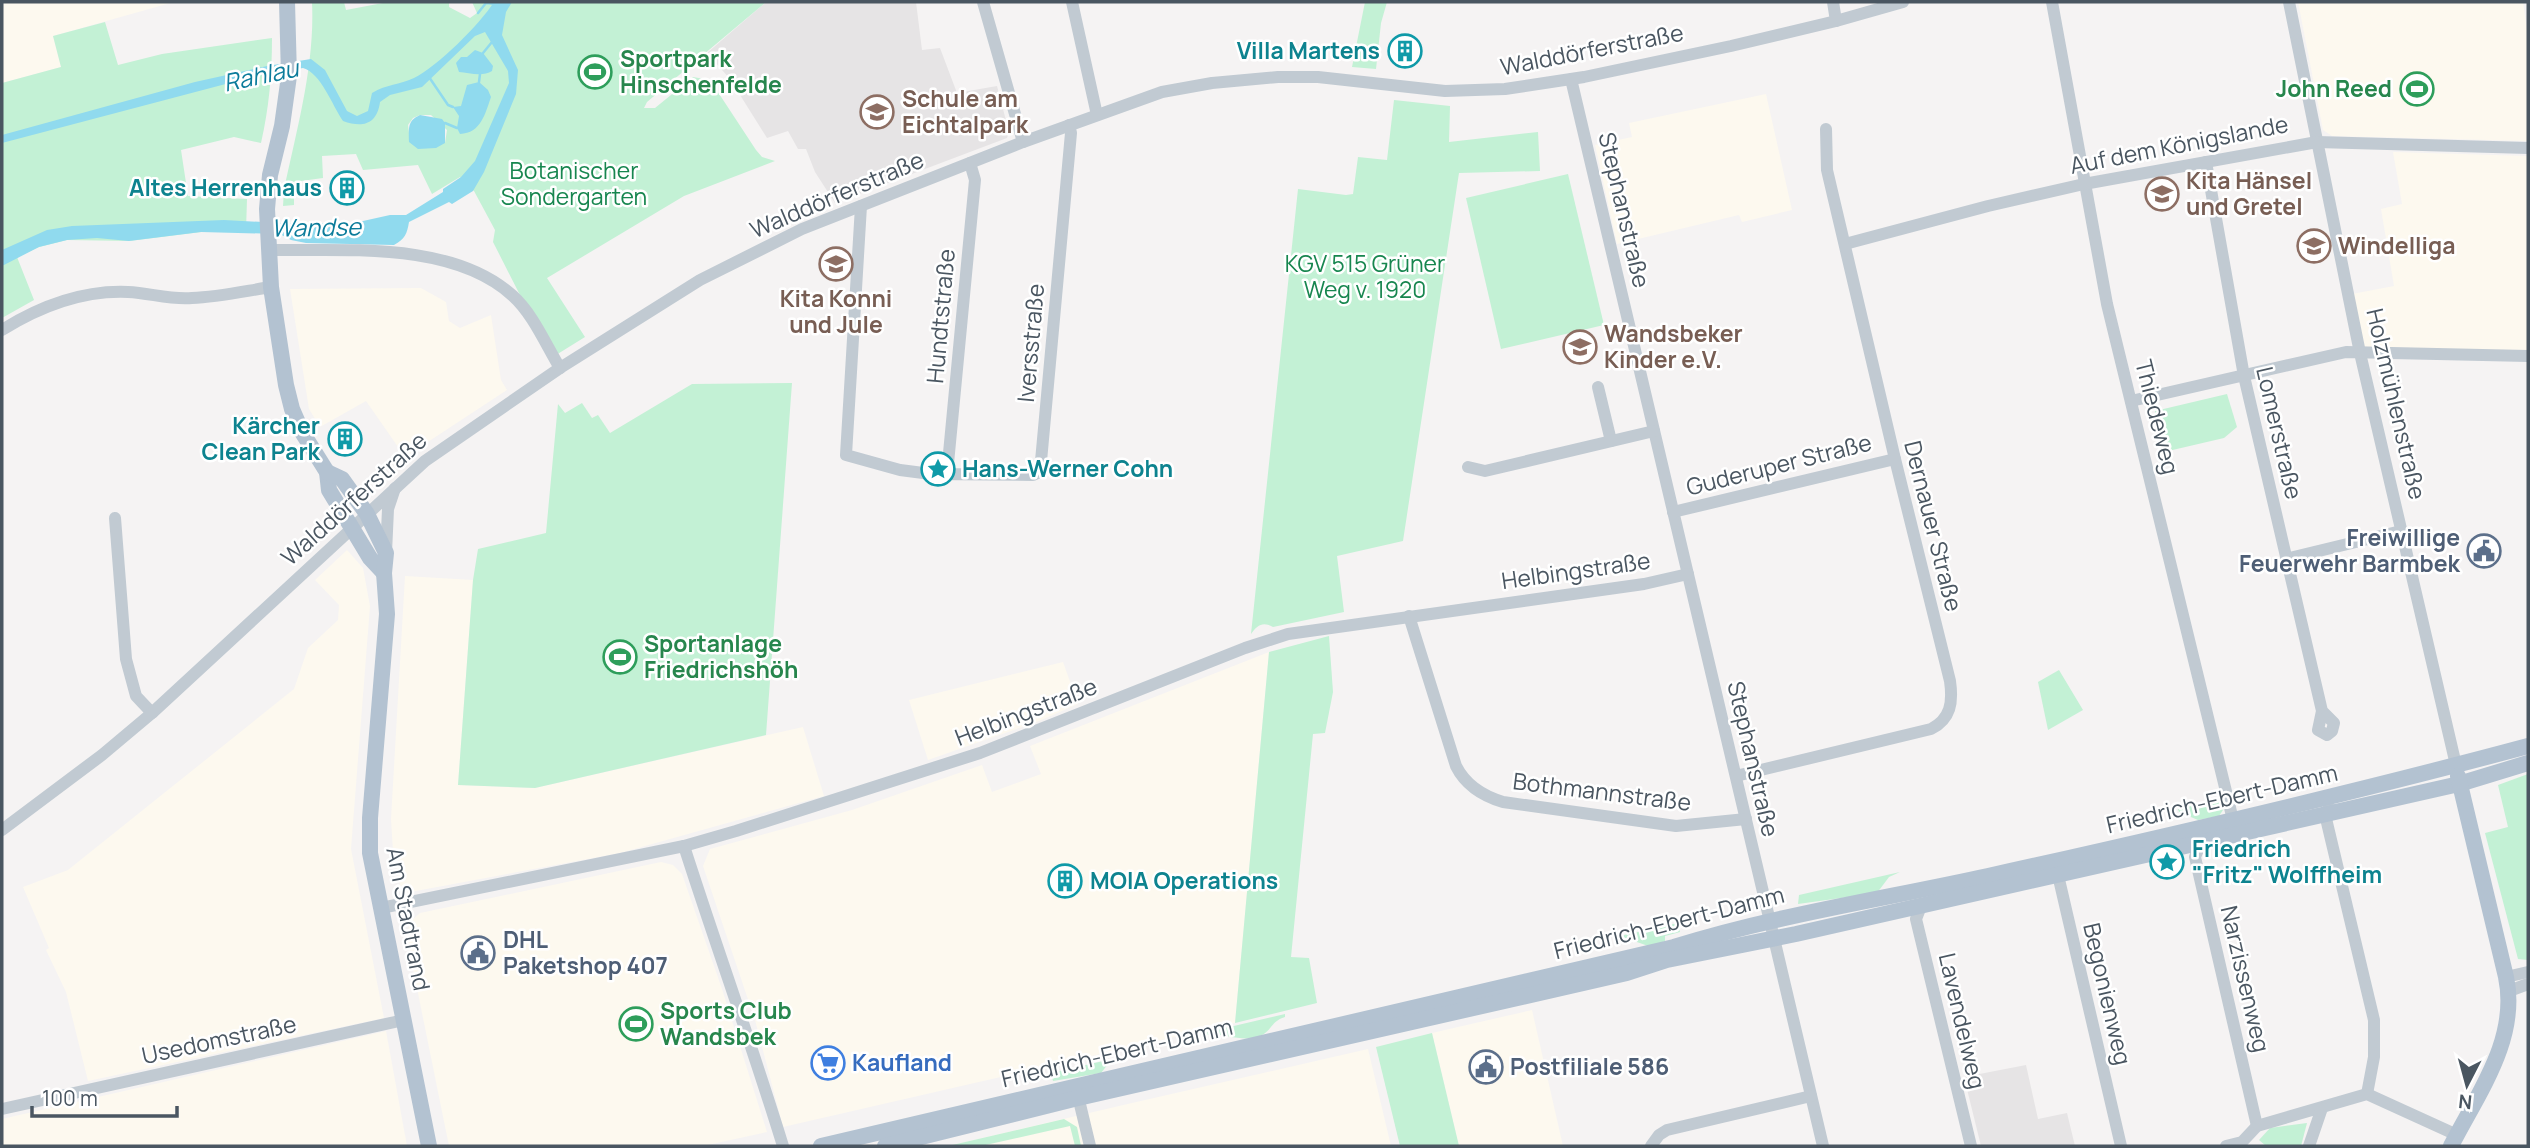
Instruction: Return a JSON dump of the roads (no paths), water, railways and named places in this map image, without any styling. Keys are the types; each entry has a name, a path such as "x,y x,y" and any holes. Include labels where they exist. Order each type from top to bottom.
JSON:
{"main road":[{"path":"287,2 289,76 282,126 270,175 268,235 271,287 288,397 302,432 327,472 329,489 370,558 384,573"},
{"path":"327,472 342,479 367,514 386,552"},
{"name":"Am Stadtrand","path":"386,552 384,573 387,605 370,853 429,1146"},
{"name":"Friedrich-Ebert-Damm","path":"886,1146 1077,1092 1674,947 1770,920 1879,900 2073,857 2336,796 2528,746"},
{"name":"Friedrich-Ebert-Damm","path":"821,1146 1627,973 1667,960 1774,939 2459,784 2528,763"},
{"name":"Holzmühlenstraße","path":"2454,1140 2504,1038 2508,1017 2507,984 2456,765"}],"street":[{"path":"983,2 1023,142"},
{"path":"1072,2 1097,115"},
{"path":"1833,2 1836,21"},
{"name":"Walddörferstraße","path":"2,830 102,755 152,713 395,486 456,437 700,280 802,229 1023,142 1162,92 1212,83 1278,77 1318,77 1464,92 1505,89 1571,79 1836,21 1903,2"},
{"name":"Thiedeweg","path":"2052,2 2107,304 2233,820"},
{"name":"Holzmühlenstraße","path":"2289,2 2360,353 2456,765"},
{"name":"Stephanstraße","path":"1571,79 1823,1146"},
{"name":"Iversstraße","path":"947,474 1033,475 1040,472 1071,133 1069,125"},
{"name":"Dernauer Straße","path":"1736,776 1924,731 1937,726 1949,710 1952,700 1950,681 1827,170 1826,129"},
{"name":"Auf dem Königslande","path":"1844,244 2084,184 2317,142 2528,148"},
{"name":"Lomerstraße","path":"2206,162 2244,376 2322,710"},
{"name":"Hundtstraße","path":"947,474 975,180 970,163"},
{"path":"861,206 846,456 900,470 947,474"},
{"path":"268,235 415,255 471,269 491,278 515,298 561,368"},
{"path":"2,330 24,316 57,302 99,295 126,292 192,298 271,287"},
{"path":"2131,401 2346,352 2528,356"},
{"path":"1598,387 1611,441"},
{"path":"1468,467 1485,471 1654,431"},
{"name":"Guderuper Straße","path":"1674,512 1895,459"},
{"path":"386,552 387,513 395,486"},
{"path":"115,518 126,659 136,696 152,713"},
{"path":"2286,559 2401,531"},
{"name":"Helbingstraße","path":"381,908 684,846 835,801 980,753 1263,641 1312,630 1644,584 1688,574"},
{"name":"Bothmannstraße","path":"1409,616 1456,766 1461,777 1489,798 1676,826 1746,819"},
{"path":"2336,796 2325,814 2374,1020 2374,1058 2367,1094"},
{"path":"2226,837 2233,820"},
{"name":"Narzissenweg","path":"2201,842 2195,857 2257,1126"},
{"path":"684,846 731,991 755,1054 783,1146"},
{"path":"2058,875 2073,857"},
{"name":"Begonienweg","path":"2058,875 2121,1146"},
{"name":"Lavendelweg","path":"1921,906 1916,919 1970,1146"},
{"path":"2507,984 2528,972"},
{"path":"2507,984 2528,984"},
{"name":"Usedomstraße","path":"2,1109 404,1020"},
{"path":"1077,1092 1090,1146"},
{"path":"2226,1146 2242,1142 2257,1126 2367,1094 2454,1140"},
{"path":"1651,1146 1659,1135 1667,1130 1811,1096"},
{"path":"2309,1146 2322,1108"}],"water":[{"name":"Wandse","path":"494,2 512,2 506,12 502,35 518,70 516,94 484,172 473,191 452,204 449,202 409,222 405,236 394,245 306,243 280,234 201,232 129,241 97,238 67,240 39,247 2,266 2,250 47,230 72,226 224,220 354,223 390,215 406,215 443,192 443,189 461,177 475,161 509,83 508,71 485,32 475,36 422,87 390,95 380,102 376,116 368,123 343,121 321,83 303,68 256,76 2,143 2,135 195,82 311,59 325,70 347,111 357,116 368,111 372,93 414,78 446,55"},
{"path":"475,50 483,53 493,66 492,71 480,74 459,72 456,63 461,57 467,57"},
{"path":"479,82 491,97 487,110 473,130 460,134 457,128 459,116 453,107 461,106 467,85"},
{"path":"420,115 442,119 445,123 445,143 436,148 418,149 409,142 411,122"}],"waterway":[{"path":"478,13 486,3 495,4"},
{"path":"483,53 492,42"},
{"path":"479,82 480,74"},
{"path":"429,77 448,105 453,107"},
{"path":"445,123 457,128"}],"place":[{"name":"Villa Martens","path":"1405,51"},
{"name":"Sportpark Hinschenfelde","path":"595,72"},
{"name":"John Reed","path":"2417,89"},
{"name":"Schule am Eichtalpark","path":"877,112"},
{"name":"Altes Herrenhaus","path":"347,188"},
{"name":"Kita Hänsel und Gretel","path":"2162,194"},
{"name":"Windelliga","path":"2314,246"},
{"name":"Kita Konni und Jule","path":"836,264"},
{"name":"Wandsbeker Kinder e.V.","path":"1580,347"},
{"name":"Kärcher Clean Park","path":"345,439"},
{"name":"Hans-Werner Cohn","path":"938,469"},
{"name":"Freiwillige Feuerwehr Barmbek","path":"2484,551"},
{"name":"Sportanlage Friedrichshöh","path":"620,657"},
{"name":"Friedrich \"Fritz\" Wolffheim","path":"2167,862"},
{"name":"MOIA Operations","path":"1065,881"},
{"name":"DHL Paketshop 407","path":"478,953"},
{"name":"Sports Club Wandsbek","path":"636,1024"},
{"name":"Kaufland","path":"828,1063"},
{"name":"Postfiliale 586","path":"1486,1067"}],"water label":[{"name":"Rahlau","path":"261,76"}],"park label":[{"name":"Botanischer Sondergarten","path":"574,184"},
{"name":"KGV 515 Grüner Weg v. 1920","path":"1365,277"}]}
